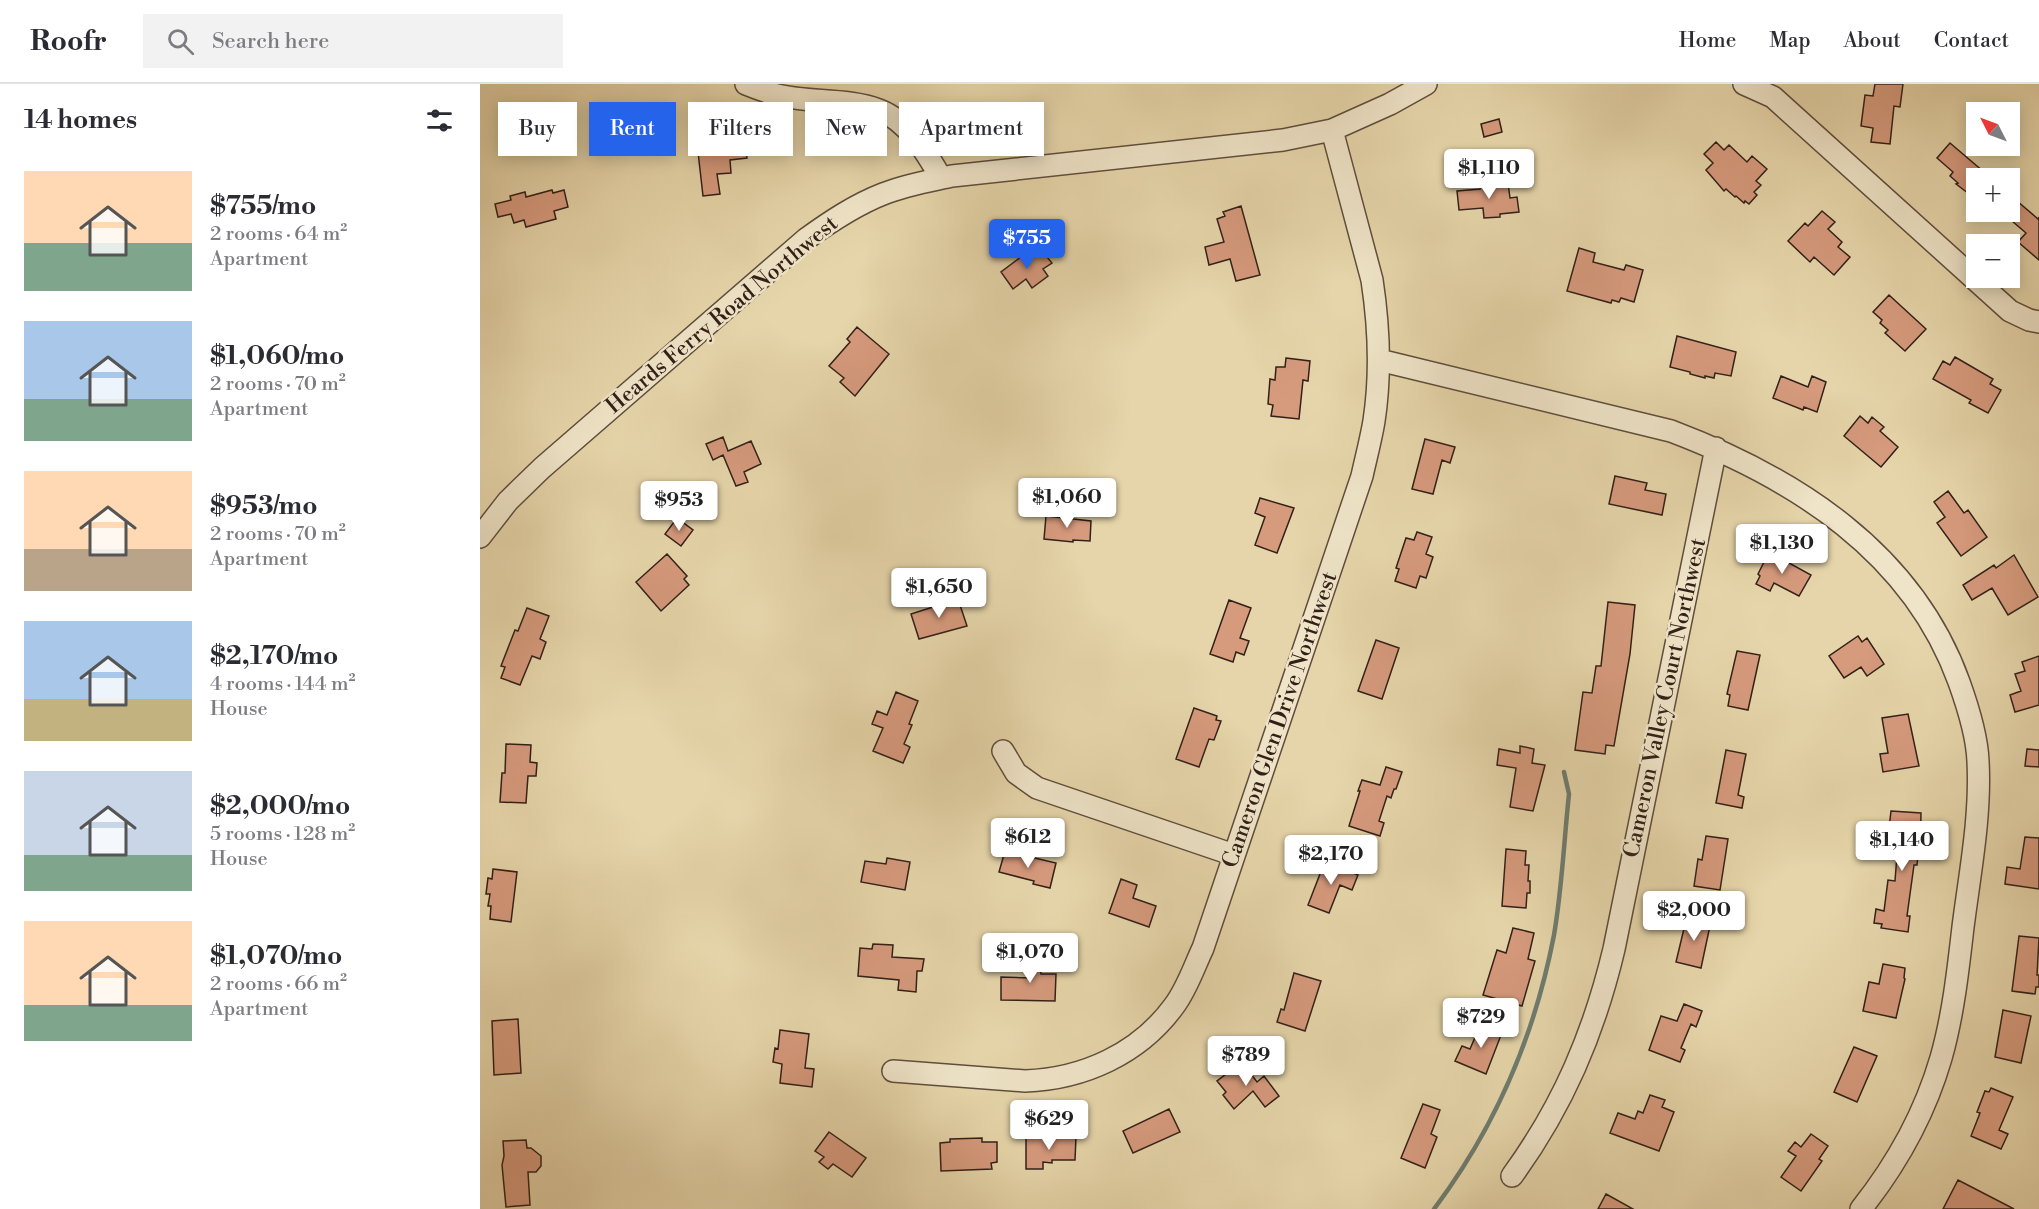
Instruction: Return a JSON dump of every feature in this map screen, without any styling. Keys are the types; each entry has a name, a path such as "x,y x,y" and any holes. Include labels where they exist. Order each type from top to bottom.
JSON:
{"street":[{"path":"746,84 778,95 842,103 880,111 905,127 925,151 941,178"},
{"name":"Heards Ferry Road Northwest","path":"480,537 508,501 542,468 806,239 835,218 873,199 906,186 941,178 1283,140 1332,130 1390,104 1426,84"},
{"path":"1744,84 1777,91 2010,311 2039,322"},
{"name":"Cameron Glen Drive Northwest","path":"893,1071 1025,1081 1044,1080 1086,1071 1125,1052 1159,1024 1184,990 1203,948 1362,476 1374,420 1379,360 1376,305 1372,280 1332,130"},
{"path":"1379,360 1671,431 1716,448 1768,474 1819,506 1867,544 1900,579 1929,618 1951,661 1968,706 1978,760 1977,816 1954,999 1941,1059 1922,1110 1897,1157 1861,1209"},
{"name":"Cameron Valley Court Northwest","path":"1512,1176 1534,1146 1566,1089 1588,1040 1605,989 1716,448"},
{"path":"1003,751 1016,772 1036,788 1234,855"}],"building":[{"path":"1875,84 1903,84 1900,107 1894,106 1890,144 1871,142 1873,128 1861,126 1865,95 1873,96"},
{"path":"1499,119 1502,132 1484,137 1481,124"},
{"path":"1716,142 1724,150 1729,145 1747,162 1752,156 1767,169 1756,181 1761,185 1754,192 1757,195 1749,204 1745,201 1744,203 1726,189 1724,191 1706,170 1713,163 1704,154"},
{"path":"1950,143 1979,168 1966,168 1966,192 1950,176 1953,172 1937,158"},
{"path":"698,156 747,156 747,158 730,160 731,173 717,174 720,194 703,196"},
{"path":"1508,183 1510,198 1517,197 1519,212 1484,218 1483,208 1459,210 1457,191"},
{"path":"552,190 553,193 564,190 568,207 554,211 556,219 526,227 524,220 514,223 511,214 498,217 495,204 511,200 510,196 525,192 526,197"},
{"path":"2020,204 2038,219 2039,217 2039,260 2020,244 2020,240 2026,233 2013,222 2020,222"},
{"path":"1241,206 1260,275 1236,281 1230,259 1209,265 1205,247 1224,242 1217,219 1225,216 1223,212"},
{"path":"1822,211 1835,222 1828,229 1842,242 1838,247 1850,257 1834,275 1814,257 1810,262 1788,241 1805,223 1808,226"},
{"path":"1579,248 1595,253 1593,262 1624,270 1626,265 1643,270 1634,302 1621,298 1619,302 1612,300 1611,303 1567,291"},
{"path":"1030,250 1036,257 1043,252 1052,263 1043,269 1048,276 1032,288 1026,279 1013,289 1001,272"},
{"path":"1889,295 1926,329 1905,351 1885,333 1888,330 1873,312"},
{"path":"857,327 889,354 855,396 840,382 844,378 829,366 850,342 847,339"},
{"path":"1677,336 1736,352 1731,376 1715,373 1714,378 1705,376 1705,378 1670,367"},
{"path":"1955,357 1993,379 1990,384 2001,390 1988,413 1969,403 1971,400 1933,379 1943,361 1950,365"},
{"path":"1286,358 1310,361 1308,381 1303,380 1299,419 1271,416 1273,405 1268,404 1270,379 1275,380 1276,367 1285,367"},
{"path":"1781,376 1808,387 1812,376 1826,382 1817,412 1804,407 1803,410 1773,398"},
{"path":"1860,416 1868,423 1872,417 1884,427 1880,431 1898,447 1881,467 1844,436"},
{"path":"723,437 728,451 751,441 761,464 744,472 748,482 736,486 723,455 713,460 706,444"},
{"path":"1425,439 1455,447 1450,463 1442,460 1433,494 1412,489"},
{"path":"1615,476 1647,483 1645,490 1666,494 1662,515 1609,504"},
{"path":"1948,491 1964,513 1968,510 1987,537 1961,556 1937,523 1945,517 1934,502"},
{"path":"1260,498 1294,508 1277,553 1255,545 1265,517 1255,513"},
{"path":"1046,516 1091,521 1090,541 1044,539"},
{"path":"677,518 693,530 681,546 665,534"},
{"path":"1417,532 1432,537 1426,554 1433,557 1426,578 1420,576 1416,588 1395,581 1399,569 1396,568 1406,538 1414,540"},
{"path":"1769,552 1811,575 1799,596 1774,583 1770,591 1756,584 1760,576 1758,574"},
{"path":"667,554 687,576 684,579 689,585 661,611 636,582"},
{"path":"2014,555 2038,597 2008,615 1992,588 1972,600 1963,585 1994,565 1996,568"},
{"path":"958,599 967,626 919,639 911,614"},
{"path":"1229,600 1251,608 1240,638 1249,641 1244,655 1236,652 1233,662 1210,654"},
{"path":"1608,602 1635,605 1630,654 1614,746 1606,745 1605,754 1575,750 1583,692 1592,693 1596,666 1601,666"},
{"path":"527,608 549,616 540,639 546,642 540,659 532,656 520,685 501,678 505,667 501,666 515,630 518,631"},
{"path":"1858,636 1862,642 1867,638 1884,664 1867,676 1861,667 1844,678 1829,656"},
{"path":"1376,640 1399,648 1382,699 1358,691"},
{"path":"1737,651 1760,655 1748,710 1728,706 1730,695 1727,694"},
{"path":"2039,656 2039,705 2015,712 2010,695 2021,691 2015,674 2025,671 2022,662"},
{"path":"896,692 918,701 904,744 910,747 903,763 873,751 883,728 872,724 877,711 887,715"},
{"path":"1194,708 1217,716 1216,720 1221,721 1214,740 1209,739 1199,767 1176,759"},
{"path":"1908,714 1919,766 1883,772 1880,754 1888,753 1882,718"},
{"path":"506,744 531,745 530,762 537,763 536,776 528,776 526,803 500,802 502,773 505,773"},
{"path":"1520,746 1534,749 1532,763 1545,765 1533,811 1510,807 1516,768 1497,765 1499,749 1520,753"},
{"path":"2027,749 2039,750 2039,767 2025,766"},
{"path":"1726,750 1746,754 1738,795 1744,797 1742,808 1716,803"},
{"path":"1386,767 1402,772 1391,798 1387,796 1379,821 1384,823 1380,836 1349,826 1362,780 1380,785"},
{"path":"1891,811 1921,813 1920,855 1918,855 1917,865 1914,865 1907,916 1910,916 1908,932 1881,928 1882,924 1874,923 1876,909 1884,911 1888,880 1895,881 1899,829 1889,828"},
{"path":"1706,836 1728,839 1720,890 1694,886 1698,859 1702,860"},
{"path":"2025,837 2039,838 2039,889 2005,884 2007,867 2020,869"},
{"path":"1506,849 1526,851 1525,865 1529,865 1530,893 1527,893 1526,908 1502,906"},
{"path":"1005,851 1056,863 1050,888 1033,884 1034,881 999,872"},
{"path":"887,858 910,862 905,890 861,882 865,861 886,864"},
{"path":"1325,861 1358,875 1352,890 1340,885 1329,913 1308,905"},
{"path":"493,869 517,872 511,922 490,919 491,906 488,906 490,894 486,894 488,878 492,879"},
{"path":"1121,879 1137,885 1133,898 1156,906 1149,927 1109,913"},
{"path":"1687,916 1711,921 1701,968 1676,962"},
{"path":"1513,928 1534,933 1528,959 1535,961 1522,1006 1483,995 1497,950 1506,953"},
{"path":"2019,936 2039,938 2037,975 2039,975 2039,987 2036,987 2035,994 2012,991"},
{"path":"873,944 893,945 892,957 924,959 922,971 917,971 916,992 898,990 899,980 858,976 860,948 872,949"},
{"path":"1030,949 1038,949 1041,974 1056,974 1055,1001 1001,1000 1001,977 1030,978"},
{"path":"1883,964 1905,968 1905,979 1896,1018 1863,1011 1869,982 1879,984"},
{"path":"1294,973 1321,981 1305,1031 1277,1022 1281,1009 1284,1010"},
{"path":"1684,1004 1702,1011 1696,1027 1691,1024 1681,1048 1685,1050 1680,1062 1649,1050 1661,1016 1677,1021"},
{"path":"2003,1010 2031,1016 2021,1063 1995,1057"},
{"path":"518,1019 521,1073 494,1075 492,1021"},
{"path":"1482,1021 1503,1030 1486,1074 1455,1061 1462,1046 1470,1049"},
{"path":"780,1030 809,1034 805,1068 814,1069 812,1087 780,1083 782,1064 773,1062 775,1048 778,1049"},
{"path":"1854,1047 1877,1056 1857,1102 1834,1092"},
{"path":"1242,1062 1257,1082 1264,1076 1279,1096 1265,1107 1253,1091 1234,1109 1223,1095 1226,1092 1217,1081"},
{"path":"1991,1088 2013,1097 1999,1130 2008,1134 2001,1149 1971,1136 1985,1091 1989,1092"},
{"path":"1650,1095 1665,1100 1662,1107 1674,1112 1659,1151 1610,1133 1618,1113 1635,1119 1638,1111 1643,1113"},
{"path":"1423,1104 1440,1110 1431,1134 1437,1137 1425,1168 1401,1158"},
{"path":"1169,1109 1180,1132 1133,1153 1123,1131"},
{"path":"829,1132 866,1158 852,1177 833,1164 828,1169 819,1162 824,1157 815,1151"},
{"path":"1811,1134 1828,1146 1819,1159 1822,1161 1801,1191 1781,1177 1796,1156 1788,1151 1795,1142 1801,1147"},
{"path":"1026,1137 1076,1137 1075,1160 1052,1160 1052,1163 1043,1162 1043,1169 1026,1169"},
{"path":"982,1138 982,1142 997,1142 997,1162 991,1163 992,1169 941,1171 940,1143 950,1142 950,1139"},
{"path":"526,1140 527,1148 531,1148 541,1156 541,1166 536,1172 528,1172 530,1205 506,1207 502,1165 503,1141"},
{"path":"1958,1180 2014,1209 1943,1209"},
{"path":"1606,1194 1633,1209 1598,1209"}],"waterway":[{"path":"1434,1209 1456,1178 1494,1113 1510,1079 1536,1008 1554,935 1559,900 1569,794 1564,772"}]}
